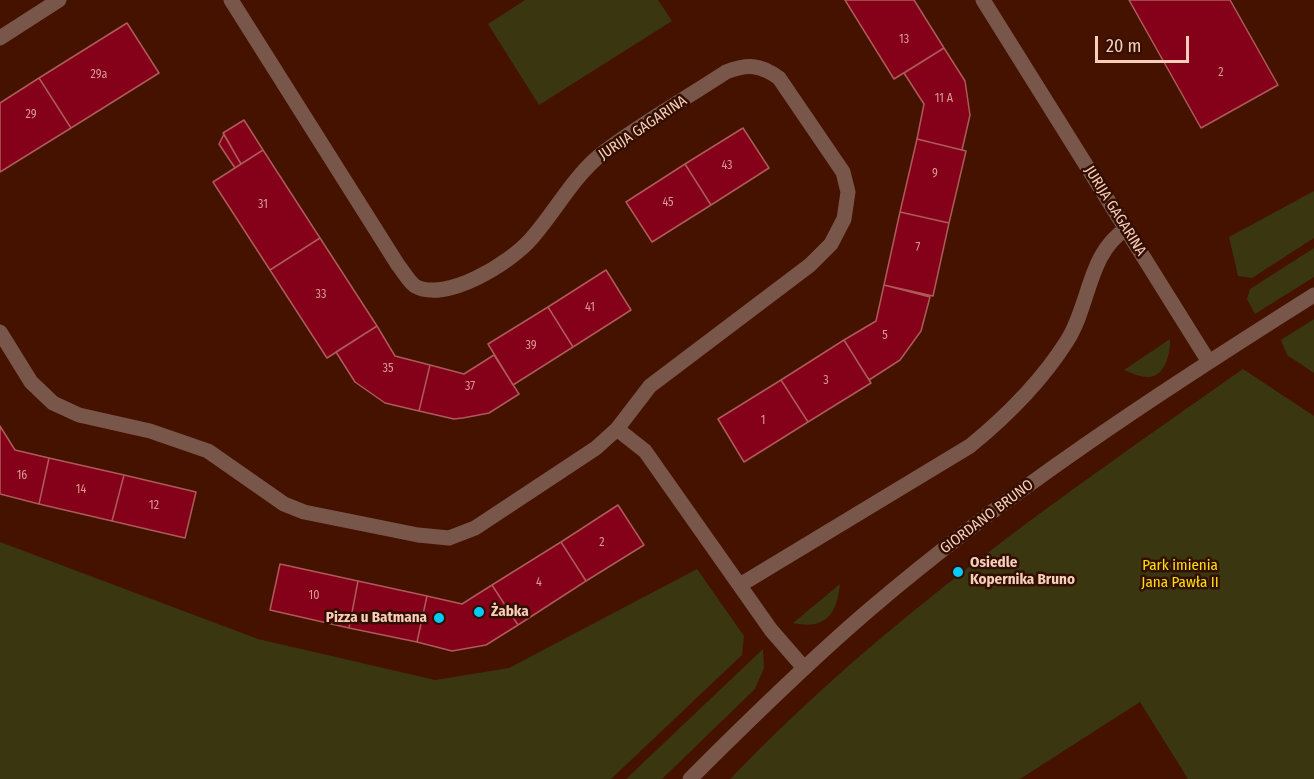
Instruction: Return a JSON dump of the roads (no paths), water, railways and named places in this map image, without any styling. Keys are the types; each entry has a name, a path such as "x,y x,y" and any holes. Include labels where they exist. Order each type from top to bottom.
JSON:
{"street":[{"path":"0,38 59,0"},
{"name":"JURIJA GAGARINA","path":"0,332 31,382 53,403 70,411 150,431 208,451 284,504 304,512 418,535 449,538 475,528 596,448 617,429 650,386 810,265 831,244 844,219 848,192 843,172 779,78 765,67 745,65 726,72 603,153 579,175 531,240 503,263 463,285 435,292 414,285 398,265 231,0"},
{"name":"JURIJA GAGARINA","path":"983,0 1209,362"},
{"path":"740,585 960,452 994,428 1041,377 1068,339 1103,250 1114,236 1126,229"},
{"name":"GIORDANO BRUNO","path":"690,779 804,668 897,587 997,508 1209,362 1314,295"},
{"path":"617,429 645,451 771,630 804,668"}],"place":[{"name":"Osiedle Kopernika Bruno","path":"958,572"},
{"name":"Żabka","path":"479,612"},
{"name":"Pizza u Batmana","path":"439,618"}],"park label":[{"name":"Park imienia Jana Pawła II","path":"1180,574"}]}
